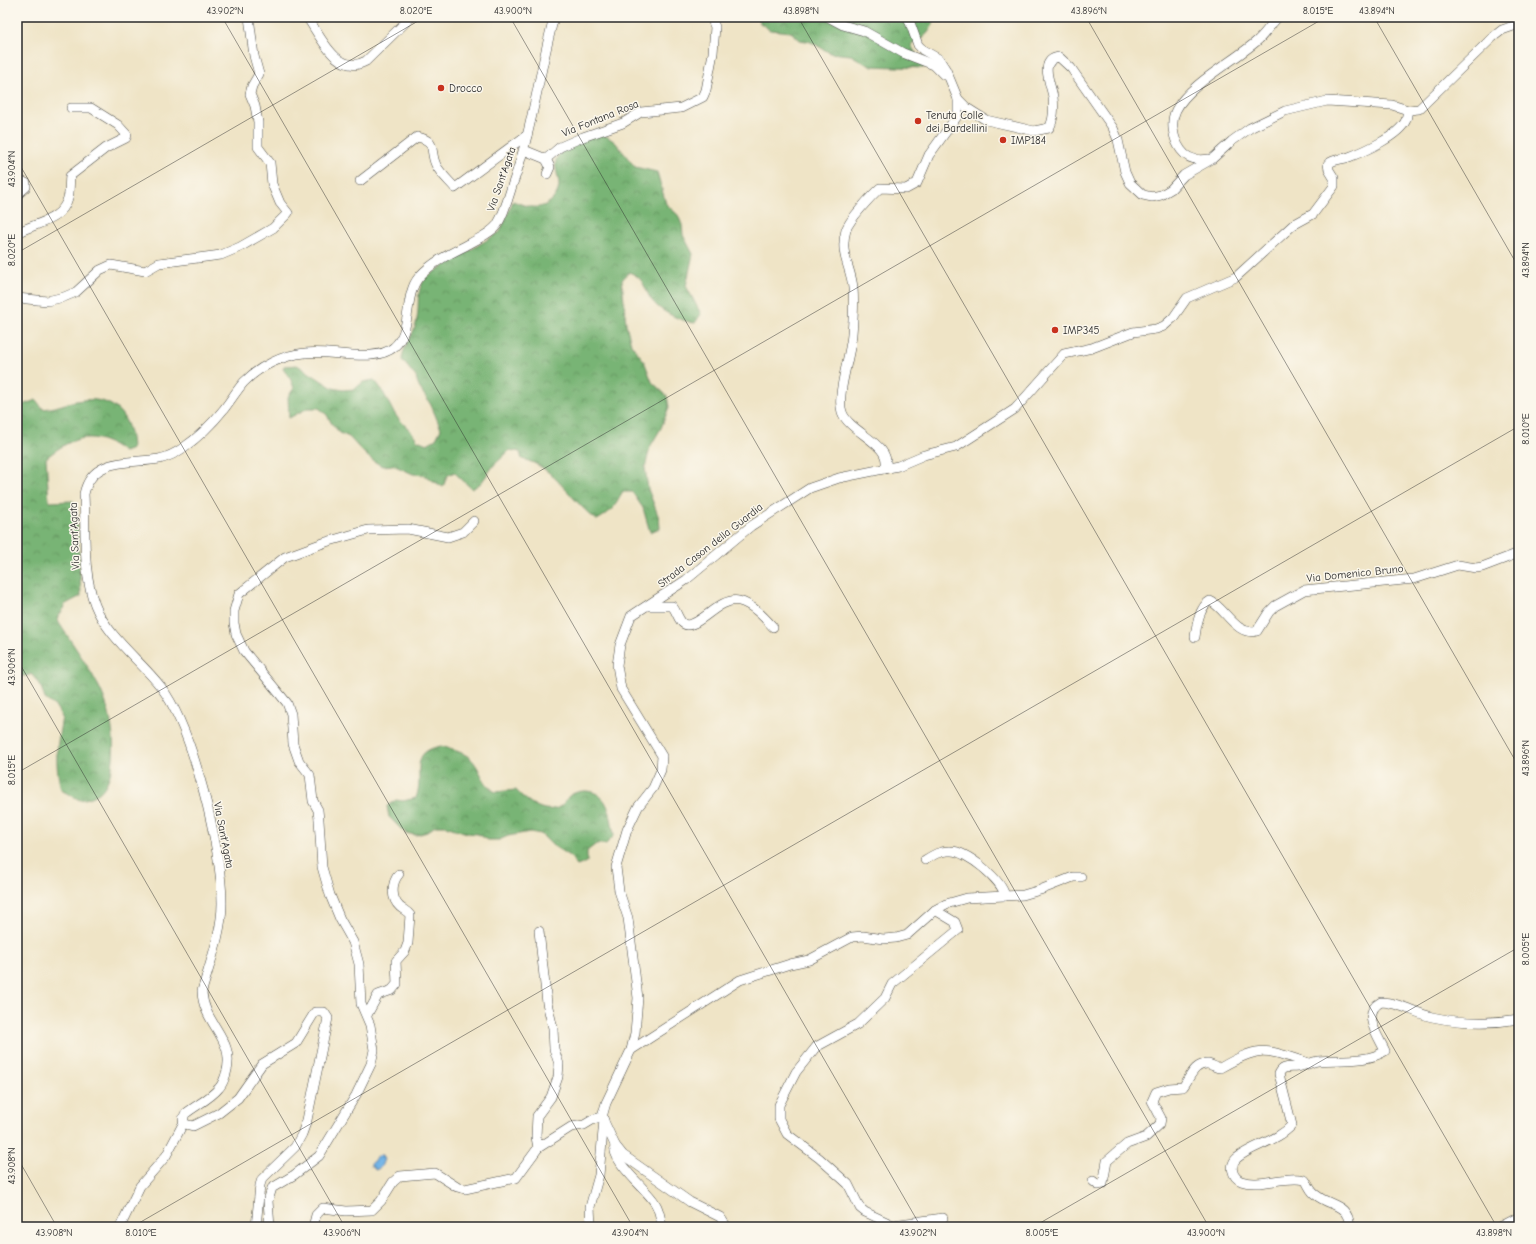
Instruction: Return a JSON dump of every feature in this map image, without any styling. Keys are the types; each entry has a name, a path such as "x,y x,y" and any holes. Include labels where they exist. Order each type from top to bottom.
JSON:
{"street":[{"path":"17,298 47,301 64,297 76,292 100,270 111,265 145,271 159,263 221,255 240,247 273,228 288,213 280,203 272,184 270,164 258,147 258,122 255,106 250,94 252,86 259,74 254,56 249,17"},
{"path":"309,18 333,56 341,62 360,65 411,17"},
{"name":"Via Sant'Agata","path":"120,1227 140,1186 166,1156 184,1122 185,1114 220,1088 229,1062 227,1048 205,1009 202,997 202,991 221,918 221,881 215,842 195,764 178,717 161,687 100,617 95,604 87,579 84,494 86,486 91,477 99,471 118,463 159,459 172,455 184,448 209,427 243,382 263,368 282,358 312,352 367,355 384,353 392,350 400,339 407,320 410,294 418,279 430,266 488,234 497,224 509,196 524,150 554,17"},
{"name":"Via Fontana Rosa","path":"546,158 560,147 623,123 641,112 681,108 703,97 706,90 713,41 714,27 711,17"},
{"path":"828,17 843,25 864,31 903,53 934,65 951,82"},
{"path":"884,468 887,463 886,458 877,444 855,429 842,411 841,394 849,359 852,335 854,291 852,276 843,252 846,229 850,221 880,188 906,189 917,183 922,167 929,155 958,115 958,99 951,82 938,59 923,50 918,45 908,17"},
{"path":"1212,159 1200,161 1194,160 1184,154 1180,149 1175,139 1173,128 1176,110 1182,101 1197,87 1259,40 1278,17"},
{"path":"958,99 967,108 986,120 1034,131 1049,128 1052,119 1053,98 1047,74 1048,65 1050,60 1059,57 1071,68 1113,128 1118,140 1125,172 1130,183 1143,195 1152,197 1161,195 1171,189 1190,171 1212,159 1232,140 1250,128 1285,111 1327,101 1392,105 1408,110 1420,109 1502,30 1519,24"},
{"path":"17,233 51,219 62,211 68,198 70,176 106,148 126,138 127,135 118,125 91,108 71,108"},
{"name":"Strada Cason della Guardia","path":"591,1227 590,1207 599,1175 603,1119 606,1103 631,1050 635,1033 638,998 628,918 619,891 616,867 627,830 638,807 653,788 661,770 662,756 621,689 617,665 620,645 627,623 631,616 649,606 686,580 750,526 810,488 839,478 876,472 884,468 898,466 924,455 956,447 1015,409 1064,354 1092,348 1133,332 1160,327 1174,318 1183,302 1191,294 1236,277 1293,224 1313,214 1334,186 1334,178 1329,170 1328,164 1336,159 1347,158 1381,142 1398,129 1406,120 1408,110"},
{"name":"Via Sant'Agata","path":"360,181 417,137 425,139 431,144 436,165 455,188 527,135"},
{"path":"524,150 546,158 550,166 547,174"},
{"path":"17,179 26,183 26,187 17,195"},
{"path":"270,1227 268,1201 272,1188 294,1175 319,1156 352,1101 371,1064 374,1050 367,1015 362,1004 359,964 353,942 340,919 330,894 322,867 318,810 313,801 310,775 299,761 293,744 292,714 287,703 244,650 236,634 234,610 239,594 246,587 285,557 298,552 368,530 408,529 448,537 463,532 474,521"},
{"name":"Via Domenico Bruno","path":"1195,636 1195,629 1204,607 1210,601 1218,605 1233,624 1253,632 1257,632 1269,612 1275,606 1304,590 1414,579 1458,565 1476,568 1482,567 1519,553"},
{"path":"649,606 672,606 682,623 686,625 698,621 723,603 728,601 738,601 762,616 773,627"},
{"path":"925,860 942,852 951,850 961,853 1000,883 1005,896"},
{"path":"367,1015 378,995 392,990 397,984 396,962 405,951 408,943 410,915 399,906 395,900 393,892 393,885 398,874"},
{"path":"631,1050 740,980 790,964 809,960 852,937 863,936 883,939 907,935 935,910 946,904 959,900 1029,893 1073,877 1081,877"},
{"path":"935,910 955,922 958,930 892,984 885,998 858,1024 816,1047 796,1072 779,1105 778,1113 787,1134 820,1158 848,1184 860,1208 865,1212 894,1224 943,1218"},
{"path":"538,1148 536,1137 537,1116 551,1096 558,1077 559,1064 554,1049 553,1028 547,1003 539,931"},
{"path":"1350,1227 1349,1218 1344,1210 1318,1197 1313,1193 1305,1180 1292,1179 1246,1182 1237,1178 1233,1172 1232,1166 1237,1158 1282,1133 1292,1124 1279,1074 1282,1069 1286,1067 1298,1067 1309,1063 1358,1059 1377,1055 1385,1051 1374,1030 1372,1019 1375,1007 1381,1002 1399,1005 1433,1017 1478,1022 1519,1019"},
{"path":"184,1122 187,1126 193,1126 230,1105 245,1090 262,1064 296,1043 315,1012 322,1011 326,1013 328,1020 307,1120 295,1147 262,1179 260,1185 256,1227"},
{"path":"1093,1181 1098,1185 1103,1184 1107,1161 1123,1147 1146,1137 1160,1124 1161,1118 1152,1101 1156,1092 1170,1088 1183,1087 1189,1075 1200,1065 1209,1064 1220,1068 1240,1056 1263,1050 1278,1052 1309,1063"},
{"path":"313,1227 316,1215 323,1208 372,1210 381,1201 393,1182 400,1176 435,1173 457,1187 465,1189 511,1180 520,1174 528,1159 538,1148 571,1127 584,1125 594,1119 603,1119 615,1145 623,1156 675,1192 720,1217 727,1227"},
{"path":"615,1145 614,1151 617,1159 655,1202 662,1227"},
{"path":"1500,1227 1519,1217"}],"green space":[{"path":"759,17 934,17 927,34 911,45 924,68 870,66 851,55 830,53 811,42 800,40 791,32 770,30 760,23"},
{"path":"595,134 606,136 615,142 635,167 657,172 666,204 678,215 682,225 683,235 693,254 686,286 701,314 695,323 669,314 656,305 649,296 642,282 635,275 629,272 622,280 626,324 631,344 644,361 652,382 667,396 669,407 661,428 650,447 645,468 648,489 659,518 660,528 650,532 643,508 632,492 622,492 618,501 612,508 597,520 544,469 534,463 522,459 520,452 510,450 494,465 481,483 472,489 454,472 447,476 443,487 424,475 413,474 393,465 382,466 372,460 349,437 340,433 332,424 327,415 319,408 308,408 289,418 288,397 294,388 290,378 283,369 284,366 297,365 333,388 343,390 355,389 363,382 374,380 397,417 412,432 417,440 427,444 436,439 441,429 431,405 419,387 416,377 402,360 404,349 416,325 420,288 426,277 500,232 513,201 524,205 539,207 544,206 553,199 557,193 559,185 556,170 556,159 565,148"},
{"path":"36,400 43,409 76,401 89,400 109,404 117,409 123,417 128,426 131,437 132,449 124,452 103,440 84,438 66,444 46,458 49,502 73,501 77,510 81,596 64,605 65,607 57,618 89,669 103,695 111,721 113,735 113,762 110,775 105,786 94,796 80,800 61,790 57,754 62,717 56,707 45,699 40,684 31,674 27,676 17,676 17,407"},
{"path":"441,746 460,752 470,758 474,762 483,779 495,792 516,790 528,801 543,809 553,809 559,807 569,796 578,792 586,791 600,796 605,801 608,808 614,836 606,844 596,844 587,851 587,862 577,866 571,857 552,845 541,834 530,832 508,836 499,840 488,840 478,834 467,833 446,826 435,826 427,832 416,835 405,833 389,817 387,806 396,800 403,801 416,798 419,781 419,765 421,759 424,753"}],"water":[{"path":"382,1155 384,1159 381,1167 376,1170 371,1167 371,1163"}],"place":[{"name":"Drocco","path":"441,88"},
{"name":"Tenuta Colle dei Bardellini","path":"918,121"},
{"name":"IMP184","path":"1003,140"},
{"name":"IMP345","path":"1055,330"}]}
